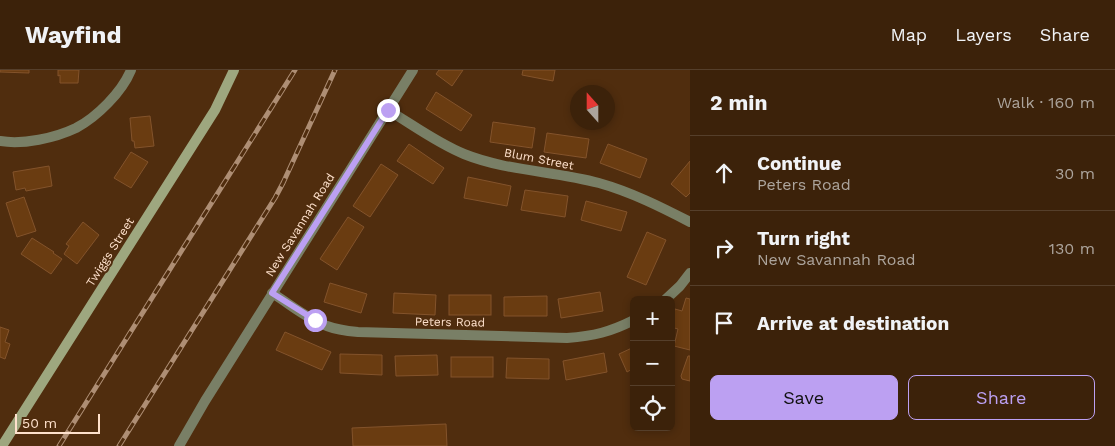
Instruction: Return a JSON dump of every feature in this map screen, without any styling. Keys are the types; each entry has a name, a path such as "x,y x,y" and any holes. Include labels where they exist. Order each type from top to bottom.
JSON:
{"main road":[{"name":"Twiggs Street","path":"2,446 215,110 234,70"}],"street":[{"path":"0,141 32,140 61,134 76,128 101,109 115,95 131,70"},
{"name":"New Savannah Road","path":"179,446 272,293 413,70"},
{"name":"Blum Street","path":"388,110 445,146 465,154 484,161 600,183 647,200 690,222"},
{"path":"669,296 690,273"},
{"name":"Peters Road","path":"272,293 325,325 336,329 358,332 567,338 591,336 630,322"}],"building":[{"path":"0,70 29,70 29,73 0,72"},
{"path":"58,70 79,70 78,83 60,83"},
{"path":"439,70 463,70 452,86 436,74"},
{"path":"523,70 555,70 553,81 522,75"},
{"path":"436,92 472,115 461,131 426,109"},
{"path":"150,116 154,146 135,148 134,141 132,141 130,118"},
{"path":"493,122 535,128 532,148 490,142"},
{"path":"547,133 589,139 586,158 544,152"},
{"path":"409,144 444,168 433,184 397,161"},
{"path":"608,144 647,159 640,178 600,163"},
{"path":"131,152 148,162 131,188 114,178"},
{"path":"690,161 690,193 686,197 671,184"},
{"path":"381,164 398,175 370,217 353,206"},
{"path":"49,166 52,186 26,191 25,188 16,190 13,172"},
{"path":"468,177 511,186 507,206 464,198"},
{"path":"525,190 568,196 565,217 521,210"},
{"path":"24,197 36,231 17,237 6,203"},
{"path":"586,201 627,212 621,231 581,220"},
{"path":"348,217 364,227 337,270 320,259"},
{"path":"83,222 99,235 77,264 64,254 69,246 66,244"},
{"path":"647,232 666,240 646,285 627,277"},
{"path":"32,238 62,259 51,274 21,254"},
{"path":"330,283 367,294 361,313 324,302"},
{"path":"600,292 603,311 561,318 558,299"},
{"path":"394,293 436,295 435,315 393,313"},
{"path":"449,295 491,295 491,315 449,315"},
{"path":"547,296 547,316 504,316 504,297"},
{"path":"686,298 690,299 690,350 675,346 678,329 675,328 675,309 682,311"},
{"path":"0,327 9,330 5,342 10,344 5,359 0,357"},
{"path":"285,332 331,352 322,370 276,350"},
{"path":"630,349 630,370 627,372 619,354"},
{"path":"604,353 607,372 566,380 563,361"},
{"path":"340,354 382,355 382,375 340,373"},
{"path":"437,355 438,375 396,376 395,356"},
{"path":"688,356 690,356 690,381 682,379 681,376"},
{"path":"451,357 493,357 493,377 451,377"},
{"path":"507,358 549,359 549,379 506,378"},
{"path":"446,424 447,446 353,446 352,428"}],"railway":[{"path":"59,446 295,70"},
{"path":"119,446 275,198 335,70"}],"route":[{"path":"315,320 272,293 388,110"}]}
